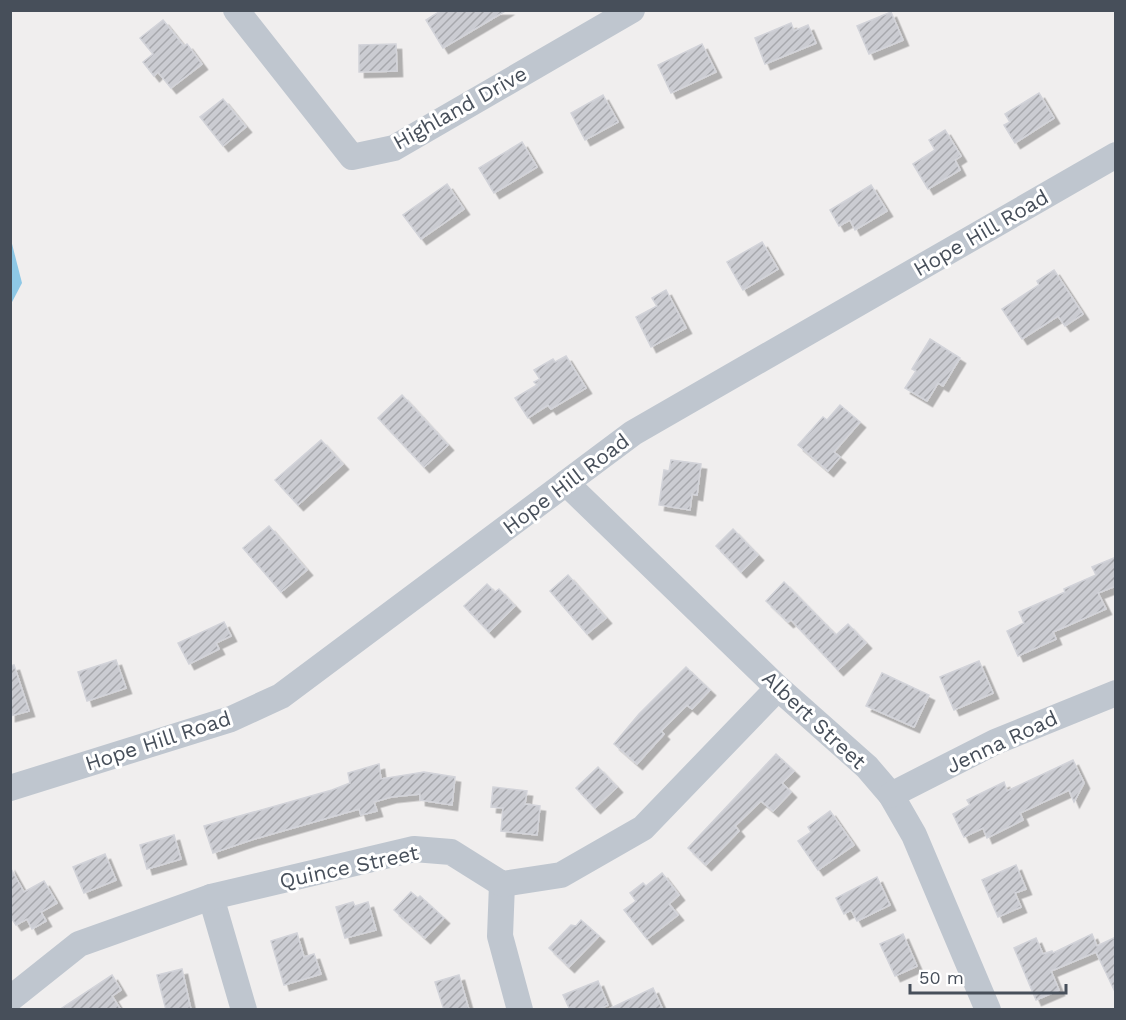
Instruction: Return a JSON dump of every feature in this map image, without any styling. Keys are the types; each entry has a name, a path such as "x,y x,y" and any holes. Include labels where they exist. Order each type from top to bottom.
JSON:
{"street":[{"name":"Highland Drive","path":"236,10 352,156 394,148 632,10"},
{"name":"Hope Hill Road","path":"10,788 231,719 281,696 633,433 1116,155"},
{"name":"Albert Street","path":"566,483 778,688 867,767 891,795 914,835 988,1010"},
{"path":"520,1010 500,936 502,884 561,875 643,828 778,688"},
{"name":"Jenna Road","path":"891,795 995,742 1116,693"},
{"name":"Quince Street","path":"10,999 79,944 211,897 414,849 451,852 502,884"},
{"path":"211,897 244,1010"}],"water":[{"path":"10,236 22,283 11,304 10,304"}],"building":[{"path":"442,10 507,10 443,48 426,20"},
{"path":"891,12 903,40 869,54 857,26"},
{"path":"163,20 184,46 187,44 202,64 171,88 158,72 154,76 143,62 153,54 140,38"},
{"path":"791,23 794,31 808,25 816,43 765,64 755,38"},
{"path":"396,44 397,71 359,72 359,45"},
{"path":"702,44 716,72 671,93 658,65"},
{"path":"1039,93 1054,118 1015,143 1004,125 1010,122 1005,114"},
{"path":"603,95 618,122 585,140 571,113"},
{"path":"223,99 246,127 223,146 200,117"},
{"path":"945,130 961,156 955,160 960,170 928,189 913,164 935,150 929,140"},
{"path":"522,142 537,167 494,193 479,168"},
{"path":"447,184 464,209 421,239 403,215"},
{"path":"871,185 887,211 855,230 850,220 839,226 830,210"},
{"path":"762,242 778,269 743,290 727,262"},
{"path":"1054,270 1083,314 1065,326 1058,316 1022,339 1002,309 1039,285 1037,281"},
{"path":"666,290 686,328 651,347 636,317 657,306 652,298"},
{"path":"930,339 960,358 943,386 938,383 927,401 905,388 916,371 912,369"},
{"path":"566,356 586,388 551,409 548,405 528,418 515,398 537,385 534,382 540,379 534,370 553,359 555,362"},
{"path":"402,395 448,445 424,467 378,418"},
{"path":"840,405 860,422 834,452 840,457 828,471 798,445 823,417 827,420"},
{"path":"321,440 343,464 298,505 275,480"},
{"path":"671,460 701,464 697,495 692,494 690,510 659,505 664,470 669,471"},
{"path":"269,526 307,570 281,592 243,548"},
{"path":"733,529 758,555 741,572 716,546"},
{"path":"1116,557 1116,586 1098,593 1106,609 1053,632 1056,639 1018,656 1007,631 1024,623 1019,612 1065,592 1064,589 1096,575 1092,567"},
{"path":"568,575 606,618 587,634 550,591"},
{"path":"784,582 836,635 848,624 866,643 838,670 791,620 788,622 766,601"},
{"path":"487,584 495,592 499,589 515,606 489,632 464,606"},
{"path":"224,622 231,636 216,643 219,649 189,664 178,643"},
{"path":"116,660 126,688 87,701 78,672"},
{"path":"979,661 993,693 954,710 940,677"},
{"path":"14,665 29,711 10,716 10,666"},
{"path":"686,667 710,690 692,709 687,705 661,731 664,734 637,764 614,744 639,714"},
{"path":"882,673 929,695 914,727 866,706"},
{"path":"776,754 794,771 782,783 791,792 773,811 761,801 735,826 739,831 706,865 688,848"},
{"path":"1073,760 1084,783 1074,802 1069,790 1020,813 1023,820 987,838 983,828 964,837 953,814 970,805 967,800 1004,782 1007,791"},
{"path":"379,764 381,779 424,772 455,777 452,805 420,800 420,794 391,797 374,802 377,811 361,815 359,809 213,853 204,826 332,790 350,783 348,773"},
{"path":"598,767 617,787 595,808 576,788"},
{"path":"493,787 527,791 525,804 540,806 537,835 501,831 503,808 491,807"},
{"path":"830,811 854,845 818,870 798,841 811,832 808,827"},
{"path":"174,835 181,859 147,869 140,845"},
{"path":"105,854 116,880 84,893 73,867"},
{"path":"1016,865 1026,889 1015,893 1021,907 998,917 982,880"},
{"path":"10,867 24,892 44,881 57,903 41,912 46,921 32,929 27,919 16,925 10,916"},
{"path":"662,873 679,895 669,904 678,915 647,939 624,910 636,901 630,893 643,883 646,886"},
{"path":"877,877 890,905 857,921 851,910 844,914 836,898"},
{"path":"411,892 418,898 420,896 444,918 425,938 394,910"},
{"path":"353,902 355,906 368,902 376,930 345,938 336,907"},
{"path":"581,920 599,936 569,967 549,948 571,925 576,926"},
{"path":"297,933 304,957 314,954 321,974 284,985 271,941"},
{"path":"903,934 917,966 895,976 880,944"},
{"path":"1092,934 1097,946 1116,937 1116,994 1096,952 1051,971 1059,990 1036,1000 1014,948 1036,938 1043,954 1052,951 1053,953"},
{"path":"182,969 191,1010 166,1010 157,975"},
{"path":"112,975 121,990 112,996 121,1010 59,1010"},
{"path":"459,975 469,1010 444,1010 435,982"},
{"path":"598,981 608,1005 597,1010 570,1010 563,995"},
{"path":"653,988 663,1010 607,1010"}]}
